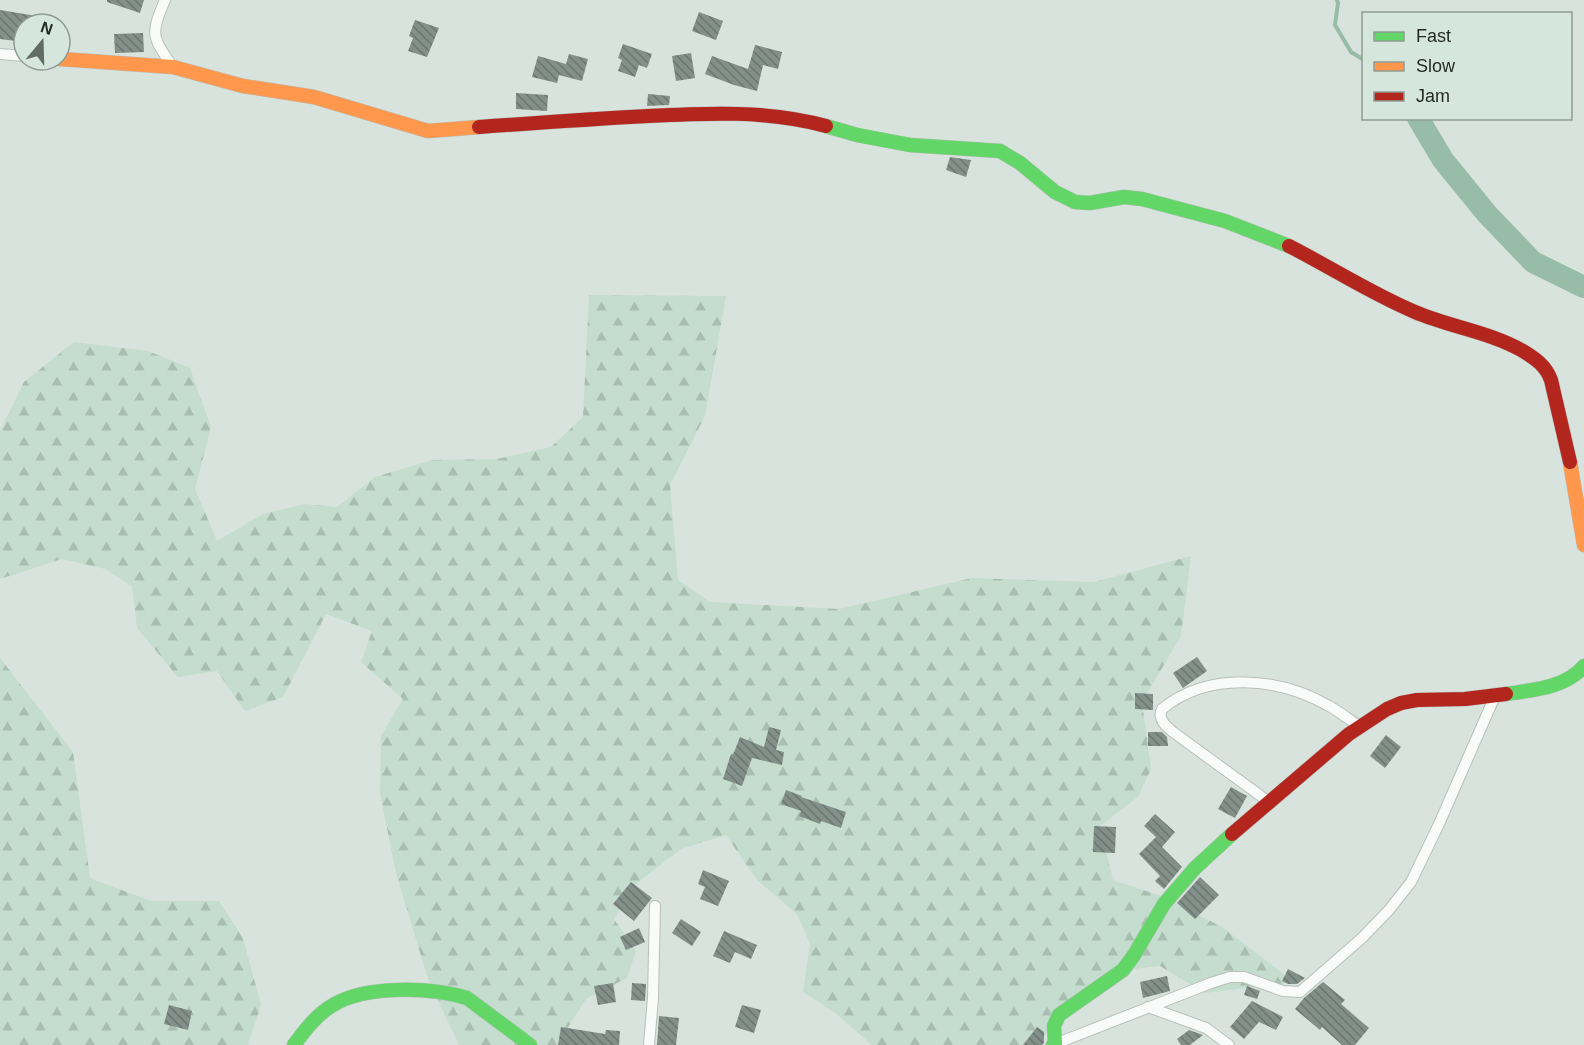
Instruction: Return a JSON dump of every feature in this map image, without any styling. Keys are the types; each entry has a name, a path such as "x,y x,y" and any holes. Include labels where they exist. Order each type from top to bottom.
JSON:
{"street":[{"path":"162,1 154,37 173,67"},
{"path":"72,60 173,67 243,86 314,97 407,126 429,130 691,114 782,117 910,145 1000,151 1013,158 1056,194 1074,201 1089,204 1117,197 1131,197 1237,225 1283,243 1417,313 1509,345 1537,360 1550,378 1561,415 1584,545"},
{"path":"1494,696 1439,824 1411,882 1369,931 1318,979 1304,990 1294,993 1244,978 1230,977 1054,1044 1054,1025 1059,1014 1101,988 1120,973 1135,954 1164,904 1207,857 1360,727 1389,708 1412,701 1494,696 1559,683 1572,677 1584,666"},
{"path":"1269,802 1173,732 1162,720 1160,715 1162,709 1182,696 1205,686 1226,682 1263,683 1310,696 1330,706 1360,727"},
{"path":"649,1045 653,998 655,906"},
{"path":"294,1045 319,1015 342,1000 372,993 436,991 466,998 530,1045"},
{"path":"1148,1007 1206,1028 1229,1045"}],"green space":[{"path":"589,295 726,296 705,416 670,485 678,580 710,602 839,609 972,578 1094,582 1191,556 1181,636 1142,702 1151,769 1138,797 1100,826 1113,880 1164,897 1222,927 1294,982 1205,993 1160,966 1115,971 1053,1016 1041,1045 872,1045 835,1013 803,992 810,944 797,914 757,880 726,835 681,849 637,883 614,919 636,951 627,978 586,999 557,1045 459,1045 428,979 396,873 380,793 381,736 403,699 361,662 372,631 326,614 283,697 245,711 217,671 178,677 137,628 132,586 105,569 62,559 0,579 0,431 24,382 74,342 148,351 190,368 211,427 195,489 217,541 263,514 305,504 337,507 375,477 432,460 497,459 551,447 583,417"},
{"path":"0,658 73,752 90,878 151,901 219,901 243,938 261,1005 248,1045 0,1045"}],"building":[{"path":"107,0 144,0 140,13 107,2"},
{"path":"0,10 12,12 12,40 0,39"},
{"path":"699,12 723,21 716,40 692,31"},
{"path":"415,20 439,28 427,57 408,51 413,38 409,36"},
{"path":"143,33 144,52 115,53 114,34"},
{"path":"623,44 652,54 647,68 639,65 635,77 618,71 622,60 618,58"},
{"path":"755,45 782,52 778,69 763,65 757,91 705,74 712,56 748,69"},
{"path":"691,53 695,78 676,81 672,56"},
{"path":"569,54 588,59 582,81 559,75 557,83 532,77 538,56 566,64"},
{"path":"516,93 548,95 547,111 516,109"},
{"path":"648,94 670,96 669,105 647,106"},
{"path":"950,157 971,160 966,177 946,170"},
{"path":"1197,657 1207,671 1183,688 1173,673"},
{"path":"1135,693 1153,694 1153,710 1135,709"},
{"path":"769,727 781,730 776,750 784,752 782,765 752,758 742,786 723,779 731,754 733,755 740,737 764,747"},
{"path":"1148,732 1162,732 1167,737 1168,746 1148,746"},
{"path":"1386,735 1401,747 1385,768 1370,756"},
{"path":"1231,787 1247,796 1235,818 1218,809"},
{"path":"786,790 846,812 841,828 821,821 820,824 799,816 801,811 781,804"},
{"path":"1155,814 1175,832 1162,847 1182,867 1164,889 1155,881 1160,876 1139,854 1156,837 1144,826"},
{"path":"1094,826 1116,827 1115,853 1093,852"},
{"path":"703,870 729,881 718,906 700,899 705,887 698,884"},
{"path":"1200,877 1219,895 1195,919 1177,903"},
{"path":"631,882 652,898 634,921 613,904"},
{"path":"681,919 701,932 692,946 672,933"},
{"path":"639,928 645,942 626,950 620,937"},
{"path":"724,931 757,945 751,959 735,952 730,963 713,956"},
{"path":"1288,969 1305,978 1297,984 1282,981"},
{"path":"1167,976 1170,991 1143,998 1140,982"},
{"path":"1323,982 1345,1000 1341,1004 1369,1028 1355,1045 1342,1045 1322,1027 1320,1030 1295,1009"},
{"path":"613,983 616,1002 598,1005 594,986"},
{"path":"632,983 646,984 645,1001 631,1000"},
{"path":"1247,986 1260,991 1257,999 1244,995"},
{"path":"1252,1001 1283,1017 1276,1030 1259,1022 1244,1039 1230,1027"},
{"path":"169,1005 192,1011 188,1030 164,1024"},
{"path":"742,1005 761,1010 754,1033 735,1027"},
{"path":"659,1016 679,1018 676,1045 657,1045"},
{"path":"561,1027 605,1034 606,1030 620,1031 619,1045 558,1045"},
{"path":"1037,1027 1044,1032 1044,1043 1042,1045 1023,1045"},
{"path":"1189,1030 1203,1035 1190,1045 1181,1045 1177,1039"}],"waterway":[{"path":"1337,0 1335,25 1351,52 1362,59"},
{"path":"1419,120 1443,160 1487,214 1533,262 1584,287"}],"traffic: fast":[{"path":"826,126 857,135 910,145 1000,151 1020,163 1055,192 1075,202 1090,203 1124,197 1142,199 1225,221 1289,246"},
{"path":"1506,694 1548,687 1568,679 1584,666"},
{"path":"1053,1045 1055,1044 1054,1026 1059,1015 1123,970 1164,904 1195,868 1232,834"},
{"path":"294,1045 307,1028 333,1005 363,994 399,990 436,992 467,998 530,1045"}],"traffic: slow":[{"path":"72,60 173,67 243,86 314,97 428,131 479,127"},
{"path":"1570,462 1584,545"}],"traffic: jam":[{"path":"479,127 627,117 715,114 782,117 826,126"},
{"path":"1289,246 1399,305 1510,344 1536,360 1551,380 1570,462"},
{"path":"1232,834 1349,734 1387,709 1417,700 1465,699 1506,694"}]}
